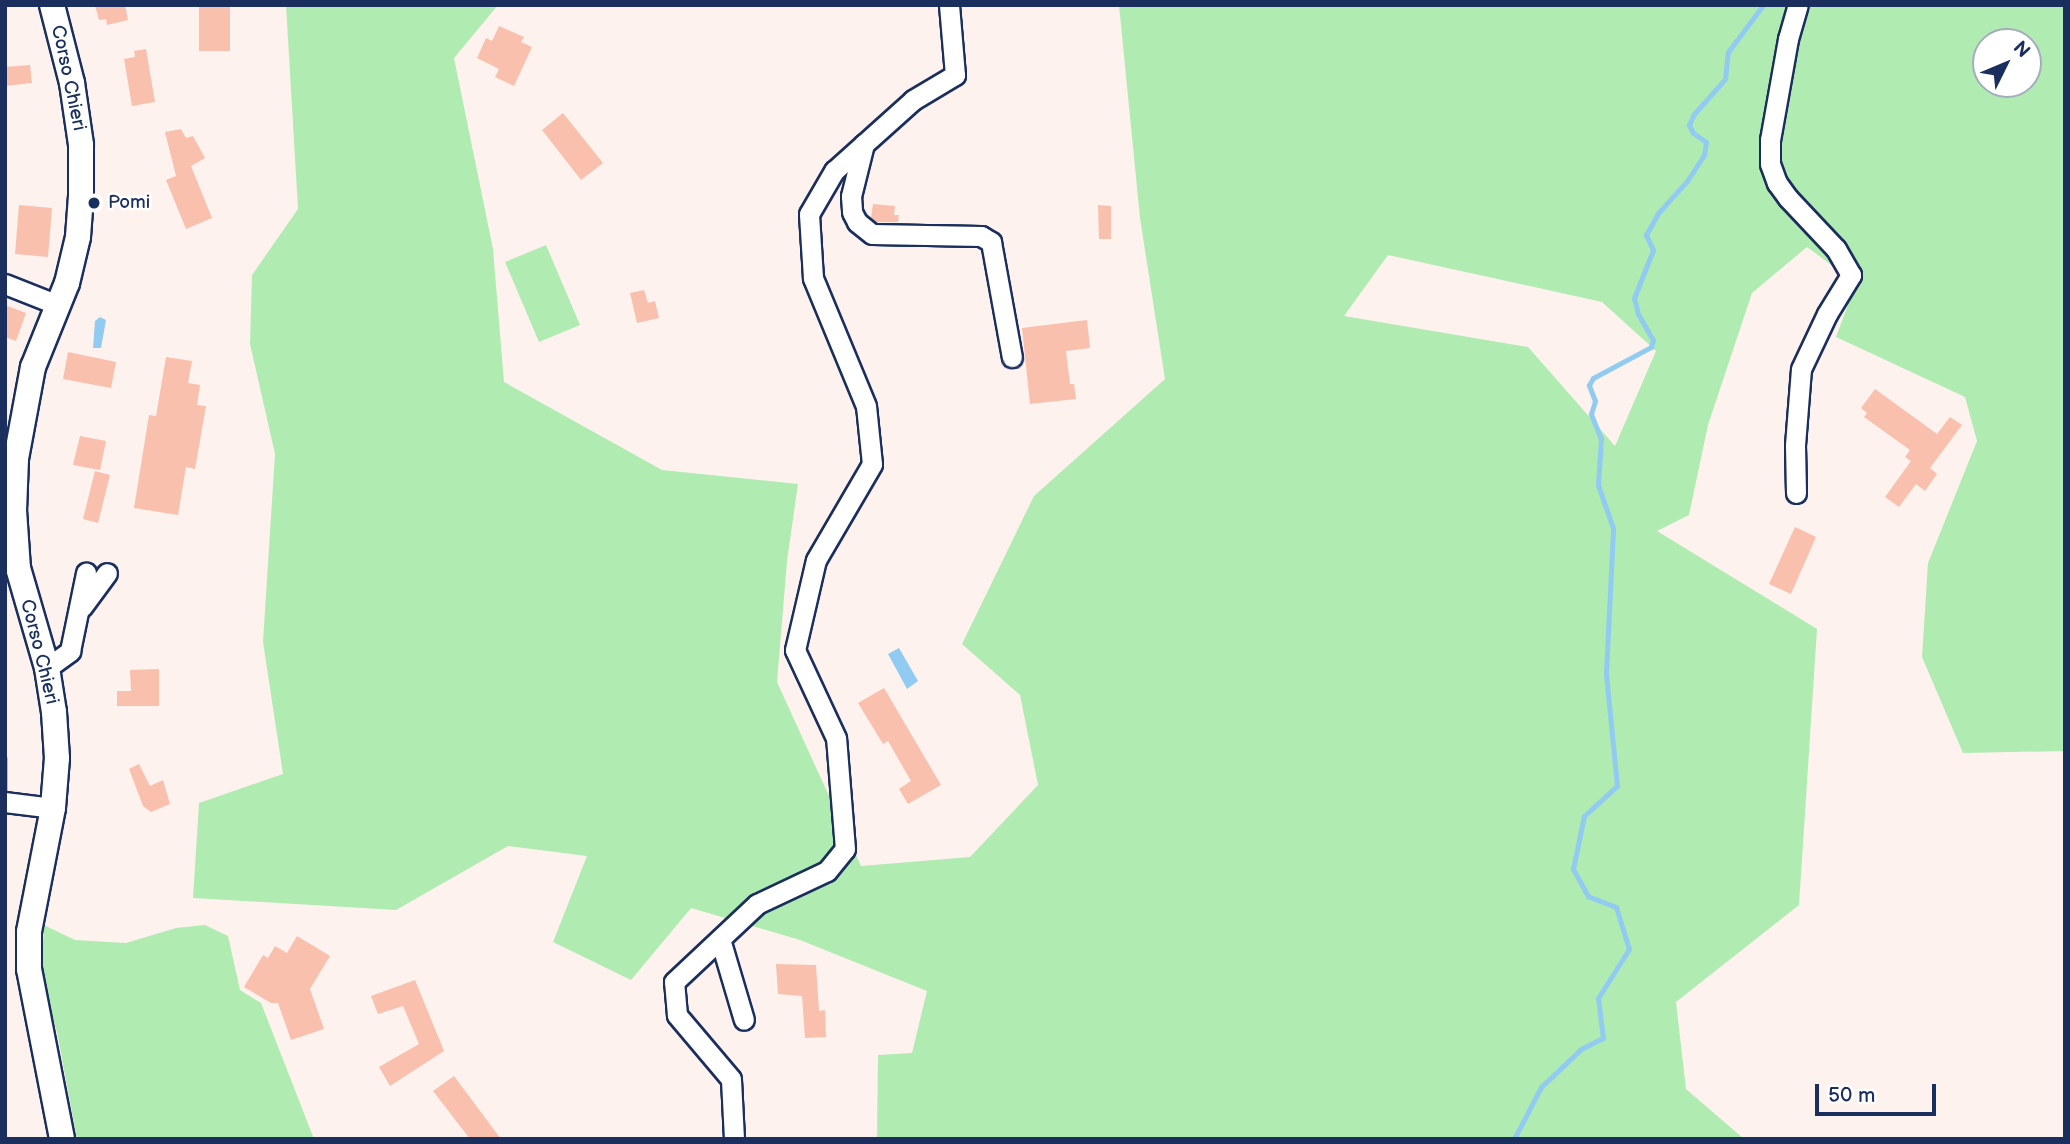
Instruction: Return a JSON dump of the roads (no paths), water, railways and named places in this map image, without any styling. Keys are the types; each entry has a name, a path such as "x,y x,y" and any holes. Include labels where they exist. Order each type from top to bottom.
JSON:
{"main road":[{"name":"Corso Chieri","path":"52,5 67,60 81,145 78,237 58,305 33,367 16,459 14,510 18,568 47,668 57,758 53,808 29,932 29,969 62,1139"}],"street":[{"path":"734,1139 731,1079 677,1015 674,982 757,904 827,871 845,849 836,738 795,650 816,560 872,464 866,406 813,278 809,214 834,171 913,100 955,75 949,5"},
{"path":"1796,493 1795,445 1801,369 1827,314 1851,275 1836,249 1777,183 1770,164 1770,140 1788,39 1798,5"},
{"path":"864,143 851,196 852,212 857,222 872,234 981,236 991,242 1012,357"},
{"path":"5,284 58,305"},
{"path":"47,668 69,651 86,573"},
{"path":"79,610 107,573"},
{"path":"11,802 53,808"},
{"path":"720,939 744,1020"}],"water":[{"path":"100,317 106,320 101,348 93,348 95,321"},
{"path":"899,648 918,681 907,689 888,654"}],"waterway":[{"path":"1514,1139 1541,1087 1581,1049 1603,1038 1598,998 1629,949 1616,907 1588,896 1573,869 1584,816 1617,786 1606,673 1613,528 1598,485 1601,439 1591,414 1595,401 1589,385 1593,378 1651,347 1653,340 1638,314 1634,298 1653,250 1646,235 1659,212 1687,181 1704,155 1706,142 1693,133 1689,125 1694,114 1725,79 1728,52 1763,5"},
{"path":"5,758 5,796"}],"place":[{"name":"Pomi","path":"94,203"}]}
